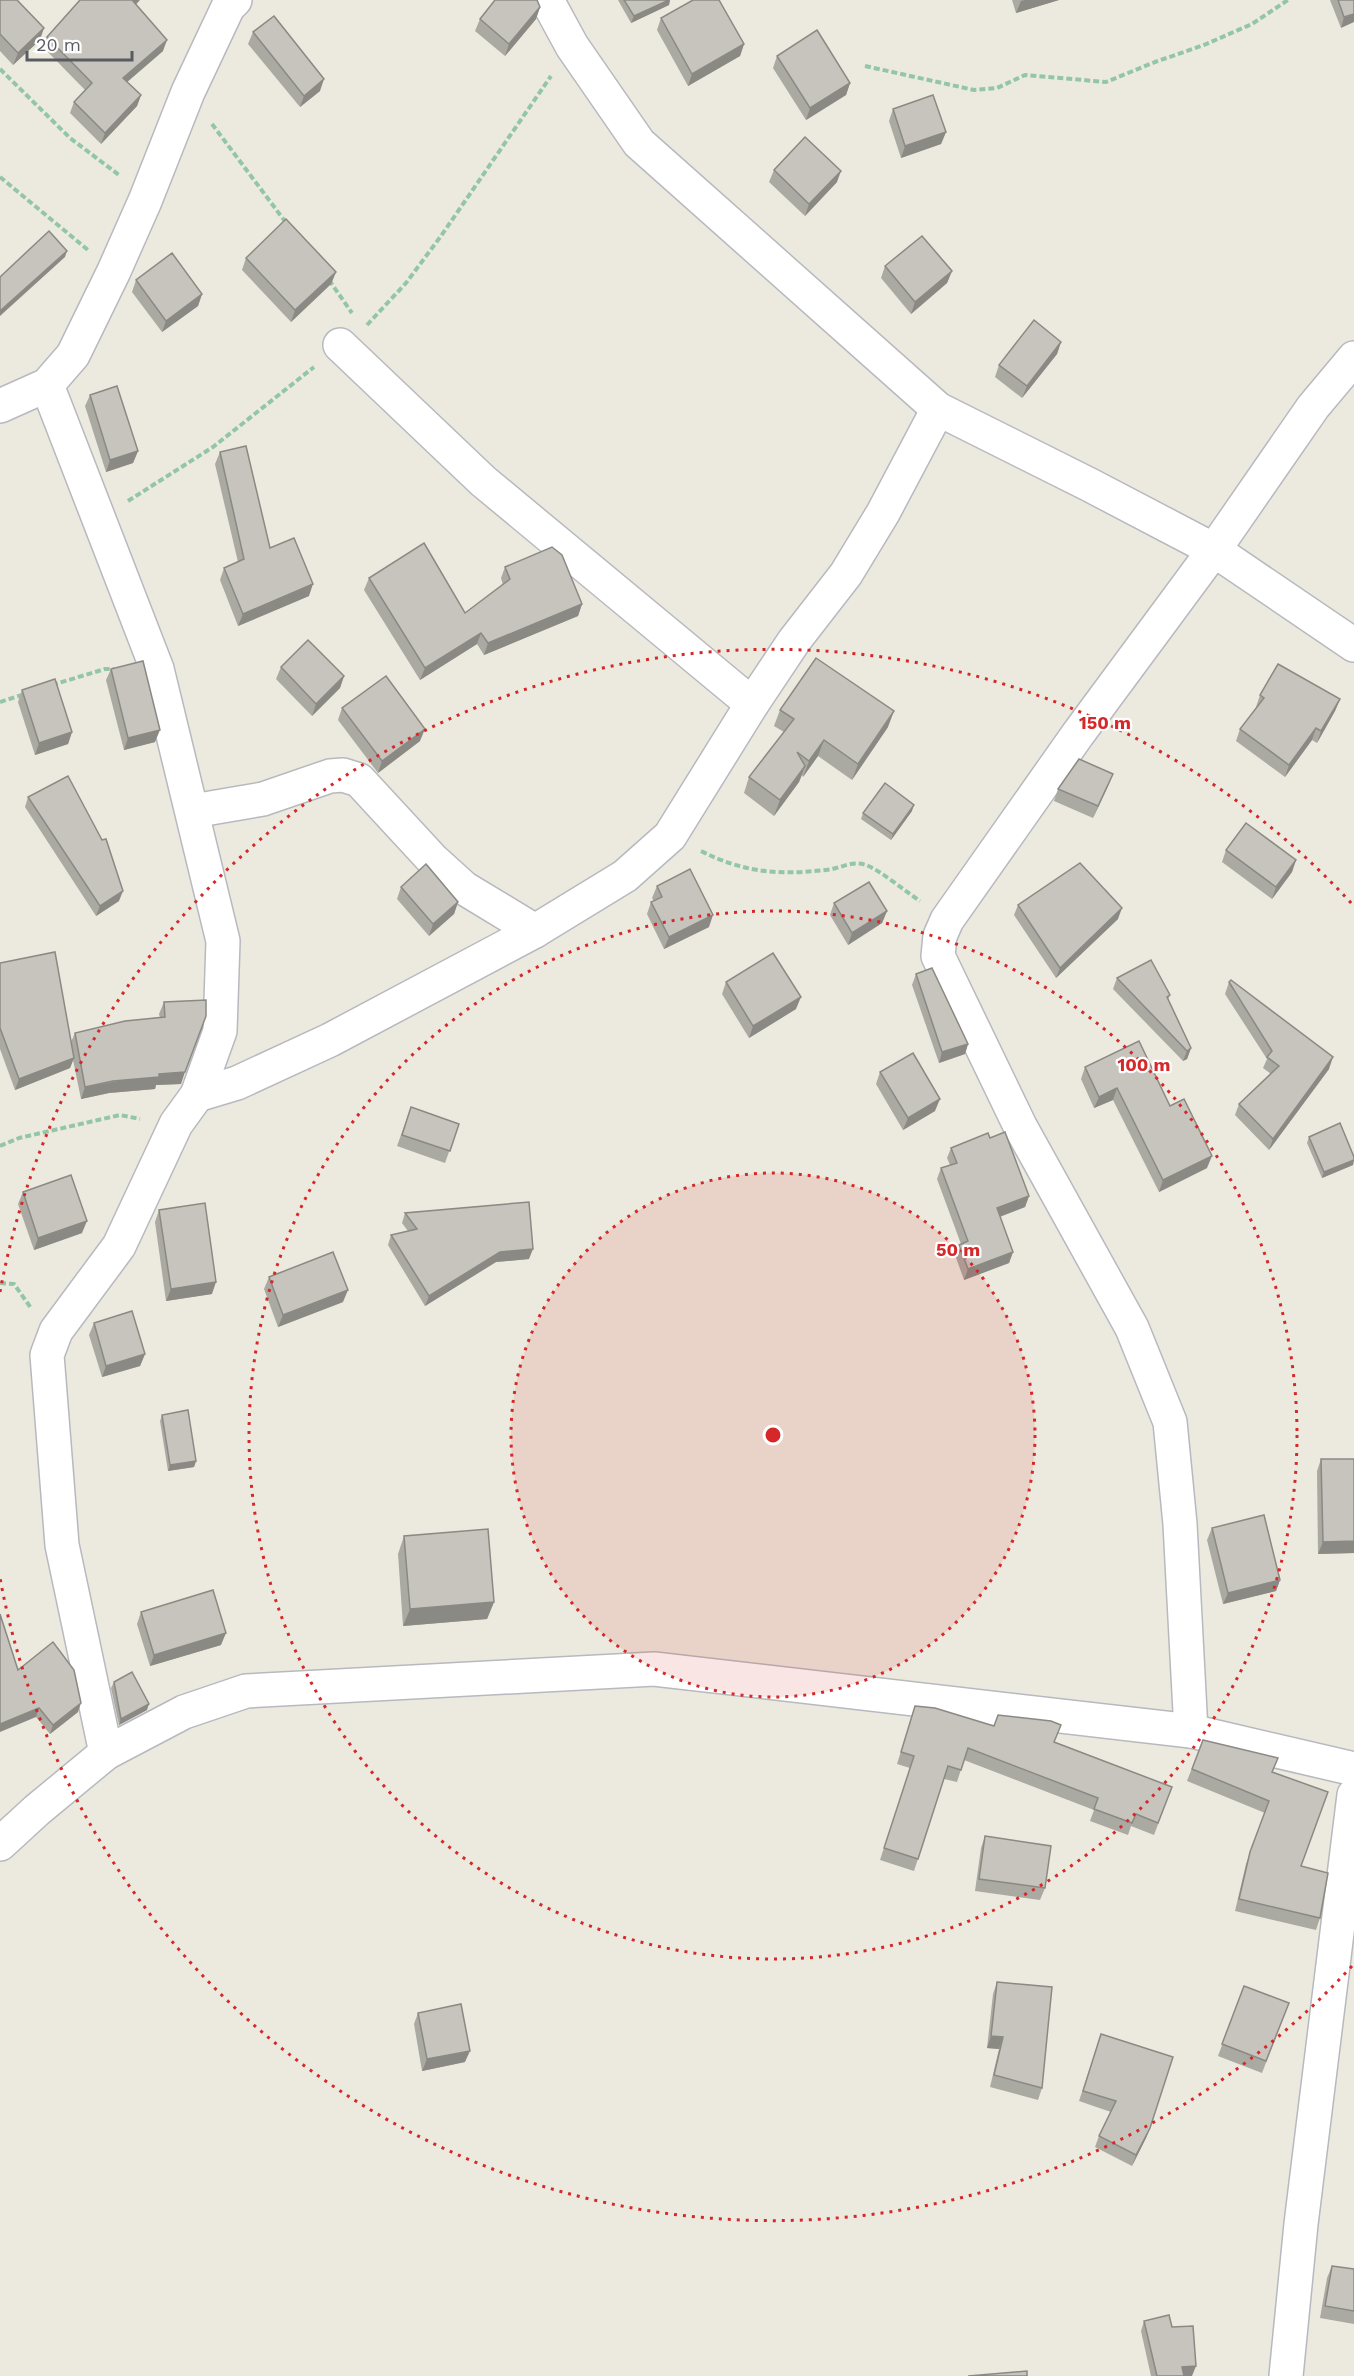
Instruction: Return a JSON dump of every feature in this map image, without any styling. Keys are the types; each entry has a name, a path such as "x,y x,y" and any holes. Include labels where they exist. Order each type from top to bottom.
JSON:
{"street":[{"path":"0,406 47,385 73,355 150,190 188,92 228,7 235,0"},
{"path":"547,0 572,46 639,142 938,409 1214,550 1354,645"},
{"path":"352,337 483,481 752,704"},
{"path":"1191,1731 1180,1524 1170,1422 1132,1328 1020,1126 938,956 940,936 947,920 1078,734 1214,550 1312,407 1354,358"},
{"path":"47,385 157,669 224,941 220,1031 197,1095 176,1124 119,1246 56,1331 47,1355 62,1545 106,1753"},
{"path":"197,1095 237,1083 330,1040 535,931 625,876 670,836 794,641 846,574 883,513 938,409"},
{"path":"193,812 263,799 330,776 343,775 359,780 432,860 464,888 535,931"},
{"path":"0,1844 106,1753 184,1712 246,1691 654,1669 1191,1731 1354,1769"},
{"path":"1286,2376 1301,2224 1354,1795"}],"path":[{"path":"865,66 974,90 997,88 1025,75 1107,82 1252,24 1288,0"},
{"path":"99,519 213,447 352,337 406,283 572,46"},
{"path":"0,69 70,138 114,172 150,190"},
{"path":"188,92 294,232"},
{"path":"0,177 114,271"},
{"path":"321,271 352,337"},
{"path":"42,688 105,669 157,669"},
{"path":"0,702 32,692"},
{"path":"670,836 723,863 754,870 789,874 831,870 852,862 867,865 947,920"},
{"path":"0,1146 19,1138 120,1116 176,1124"}],"building":[{"path":"0,0 17,0 44,28 18,53 0,34"},
{"path":"80,0 134,0 167,40 123,78 141,95 105,133 74,102 92,83 47,37"},
{"path":"495,0 537,0 540,7 509,44 480,19"},
{"path":"624,0 669,0 634,16"},
{"path":"693,0 719,0 744,44 692,74 661,18"},
{"path":"1338,0 1354,0 1354,14 1344,17"},
{"path":"274,16 324,79 304,96 253,32"},
{"path":"817,30 850,83 810,108 777,56"},
{"path":"933,95 946,132 905,146 893,109"},
{"path":"805,137 841,171 809,204 774,170"},
{"path":"286,219 336,272 295,310 246,258"},
{"path":"49,231 67,251 0,311 0,277"},
{"path":"922,236 952,271 915,302 885,266"},
{"path":"172,253 202,294 166,321 136,280"},
{"path":"1034,320 1061,342 1027,386 999,365"},
{"path":"117,386 138,451 110,460 90,395"},
{"path":"246,446 270,548 294,538 313,584 243,614 224,568 244,559 220,452"},
{"path":"424,543 465,613 510,579 505,567 552,547 562,555 582,604 488,643 481,633 425,668 369,578"},
{"path":"308,640 344,676 316,704 281,667"},
{"path":"816,658 894,711 858,764 824,740 809,761 797,752 805,766 780,800 749,777 794,719 780,710"},
{"path":"143,661 160,730 128,738 111,669"},
{"path":"1278,664 1340,699 1321,731 1316,728 1289,765 1240,729 1264,698 1260,695"},
{"path":"386,676 425,729 382,761 342,708"},
{"path":"55,679 72,732 39,743 22,690"},
{"path":"1079,759 1113,774 1098,806 1058,789"},
{"path":"68,776 102,840 106,839 123,891 100,906 28,797"},
{"path":"885,783 914,805 893,834 863,813"},
{"path":"1246,823 1296,860 1276,887 1226,850"},
{"path":"1080,863 1122,908 1060,968 1018,905"},
{"path":"426,864 458,902 433,924 401,887"},
{"path":"690,869 713,915 669,937 651,902 662,897 657,886"},
{"path":"869,882 887,911 852,933 834,903"},
{"path":"55,952 74,1058 19,1079 0,1028 0,963"},
{"path":"773,953 801,997 753,1026 726,982"},
{"path":"1151,960 1170,995 1167,997 1191,1048 1187,1051 1117,978"},
{"path":"932,968 968,1044 942,1052 916,974"},
{"path":"1231,980 1333,1057 1273,1139 1239,1104 1279,1066 1267,1057 1272,1051 1229,982"},
{"path":"206,1000 206,1016 185,1072 159,1074 159,1077 113,1081 85,1087 75,1033 125,1021 165,1017 164,1002"},
{"path":"1139,1041 1170,1106 1184,1099 1212,1156 1163,1180 1117,1088 1099,1097 1085,1067"},
{"path":"913,1053 940,1099 908,1118 880,1072"},
{"path":"411,1107 459,1124 450,1151 402,1135"},
{"path":"1340,1123 1354,1160 1324,1172 1309,1137"},
{"path":"1005,1132 1029,1196 997,1208 1013,1252 968,1269 959,1245 968,1241 941,1168 957,1163 951,1148 988,1133 990,1138"},
{"path":"71,1175 87,1221 38,1238 23,1192"},
{"path":"529,1202 533,1249 500,1252 429,1296 391,1235 417,1229 405,1213"},
{"path":"205,1203 216,1282 171,1289 159,1210"},
{"path":"333,1252 348,1290 283,1315 269,1277"},
{"path":"132,1311 145,1354 106,1366 94,1323"},
{"path":"188,1410 196,1461 170,1465 162,1415"},
{"path":"1321,1459 1354,1459 1354,1541 1323,1542"},
{"path":"1264,1515 1280,1580 1228,1593 1212,1528"},
{"path":"488,1529 494,1602 410,1609 404,1536"},
{"path":"213,1590 226,1633 154,1655 141,1612"},
{"path":"0,1614 18,1670 53,1642 74,1670 81,1703 53,1725 39,1708 0,1724"},
{"path":"132,1672 149,1704 121,1719 114,1682"},
{"path":"915,1706 935,1708 994,1726 998,1715 1051,1721 1061,1725 1054,1742 1172,1787 1158,1823 1136,1814 1132,1823 1094,1809 1098,1798 968,1748 961,1770 948,1766 918,1859 884,1848 914,1756 901,1752"},
{"path":"1203,1740 1278,1758 1272,1772 1328,1792 1301,1866 1328,1873 1320,1918 1239,1899 1250,1852 1269,1801 1192,1769"},
{"path":"985,1836 1051,1846 1045,1888 979,1879"},
{"path":"997,1982 1052,1987 1042,2088 994,2075 1003,2037 991,2036"},
{"path":"1244,1986 1289,2003 1266,2061 1222,2044"},
{"path":"461,2004 470,2051 427,2059 418,2013"},
{"path":"1101,2034 1173,2057 1150,2128 1136,2155 1099,2136 1116,2101 1083,2091"},
{"path":"1332,2266 1354,2269 1354,2311 1325,2306"},
{"path":"1169,2315 1172,2327 1193,2326 1196,2366 1182,2367 1184,2376 1157,2376 1144,2321"},
{"path":"1027,2371 1027,2376 968,2376"}]}
